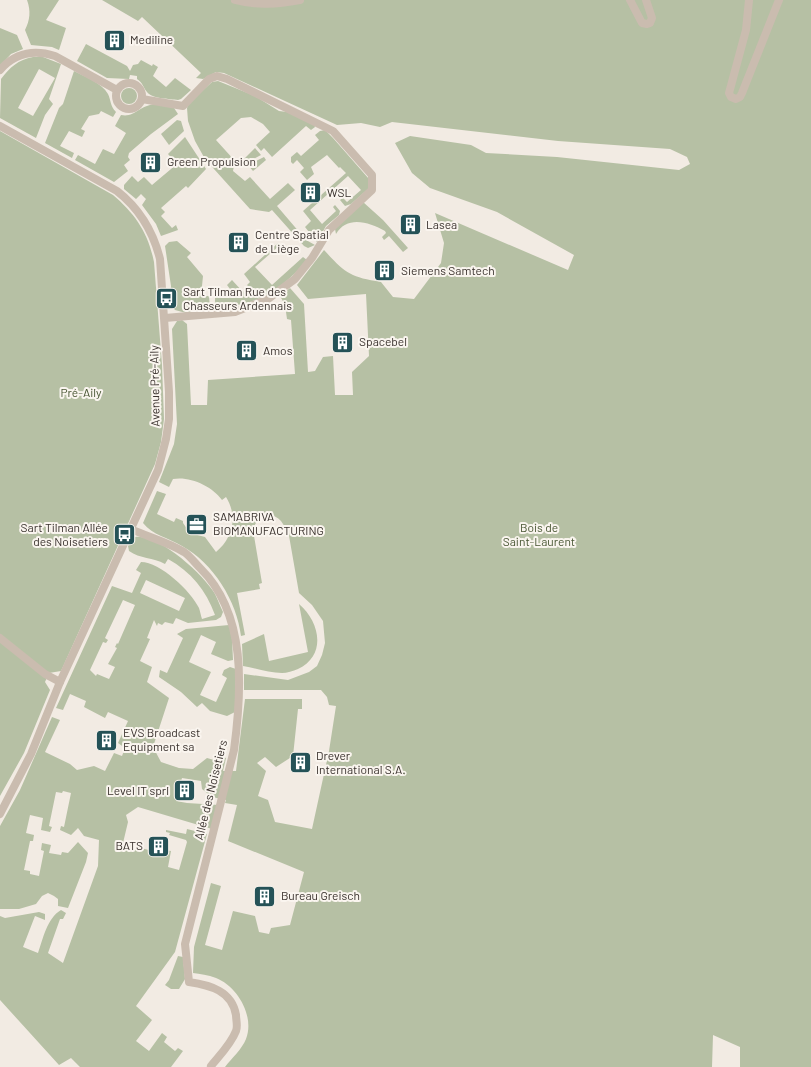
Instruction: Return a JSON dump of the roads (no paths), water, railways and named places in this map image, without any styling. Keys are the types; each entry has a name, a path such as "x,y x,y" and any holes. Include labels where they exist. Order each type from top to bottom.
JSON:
{"street":[{"path":"235,0 256,4 300,0"},
{"path":"630,0 642,23 646,24 650,23 652,18 646,0"},
{"path":"749,0 746,30 729,93 731,97 736,99 742,93 779,0"},
{"path":"0,70 15,58 27,53 46,54 55,56 117,90"},
{"path":"142,99 183,106 209,79 218,76 333,131 372,175 372,190 329,230 312,258 295,279 268,299 235,312 165,318"},
{"path":"126,83 134,84 141,90 142,99 134,108 125,109 116,100 117,90 126,83"},
{"name":"Avenue Pré-Aily","path":"0,126 105,183 123,195 144,219 156,242 160,259 169,392 169,419 158,470 60,682 31,754 0,814"},
{"name":"Allée des Noisetiers","path":"131,529 184,552 210,577 221,594 229,613 236,642 238,713 234,750 185,944 189,982 218,989 227,997 235,1009 238,1029 227,1047 211,1066"},
{"path":"0,638 45,674 60,682"}],"place":[{"name":"Mediline","path":"114,40"},
{"name":"Green Propulsion","path":"151,162"},
{"name":"WSL","path":"311,193"},
{"name":"Lasea","path":"410,225"},
{"name":"Centre Spatial de Liège","path":"239,242"},
{"name":"Siemens Samtech","path":"385,271"},
{"name":"Sart Tilman Rue des Chasseurs Ardennais","path":"167,299"},
{"name":"Spacebel","path":"343,342"},
{"name":"Amos","path":"247,351"},
{"name":"SAMABRIVA BIOMANUFACTURING","path":"197,524"},
{"name":"Sart Tilman Allée des Noisetiers","path":"124,535"},
{"name":"EVS Broadcast Equipment sa","path":"107,740"},
{"name":"Drever International S.A.","path":"300,763"},
{"name":"Level IT sprl","path":"185,791"},
{"name":"BATS","path":"159,846"},
{"name":"Bureau Greisch","path":"265,896"}],"park label":[{"name":"Pré-Aily","path":"81,393"},
{"name":"Bois de Saint-Laurent","path":"539,535"}]}
